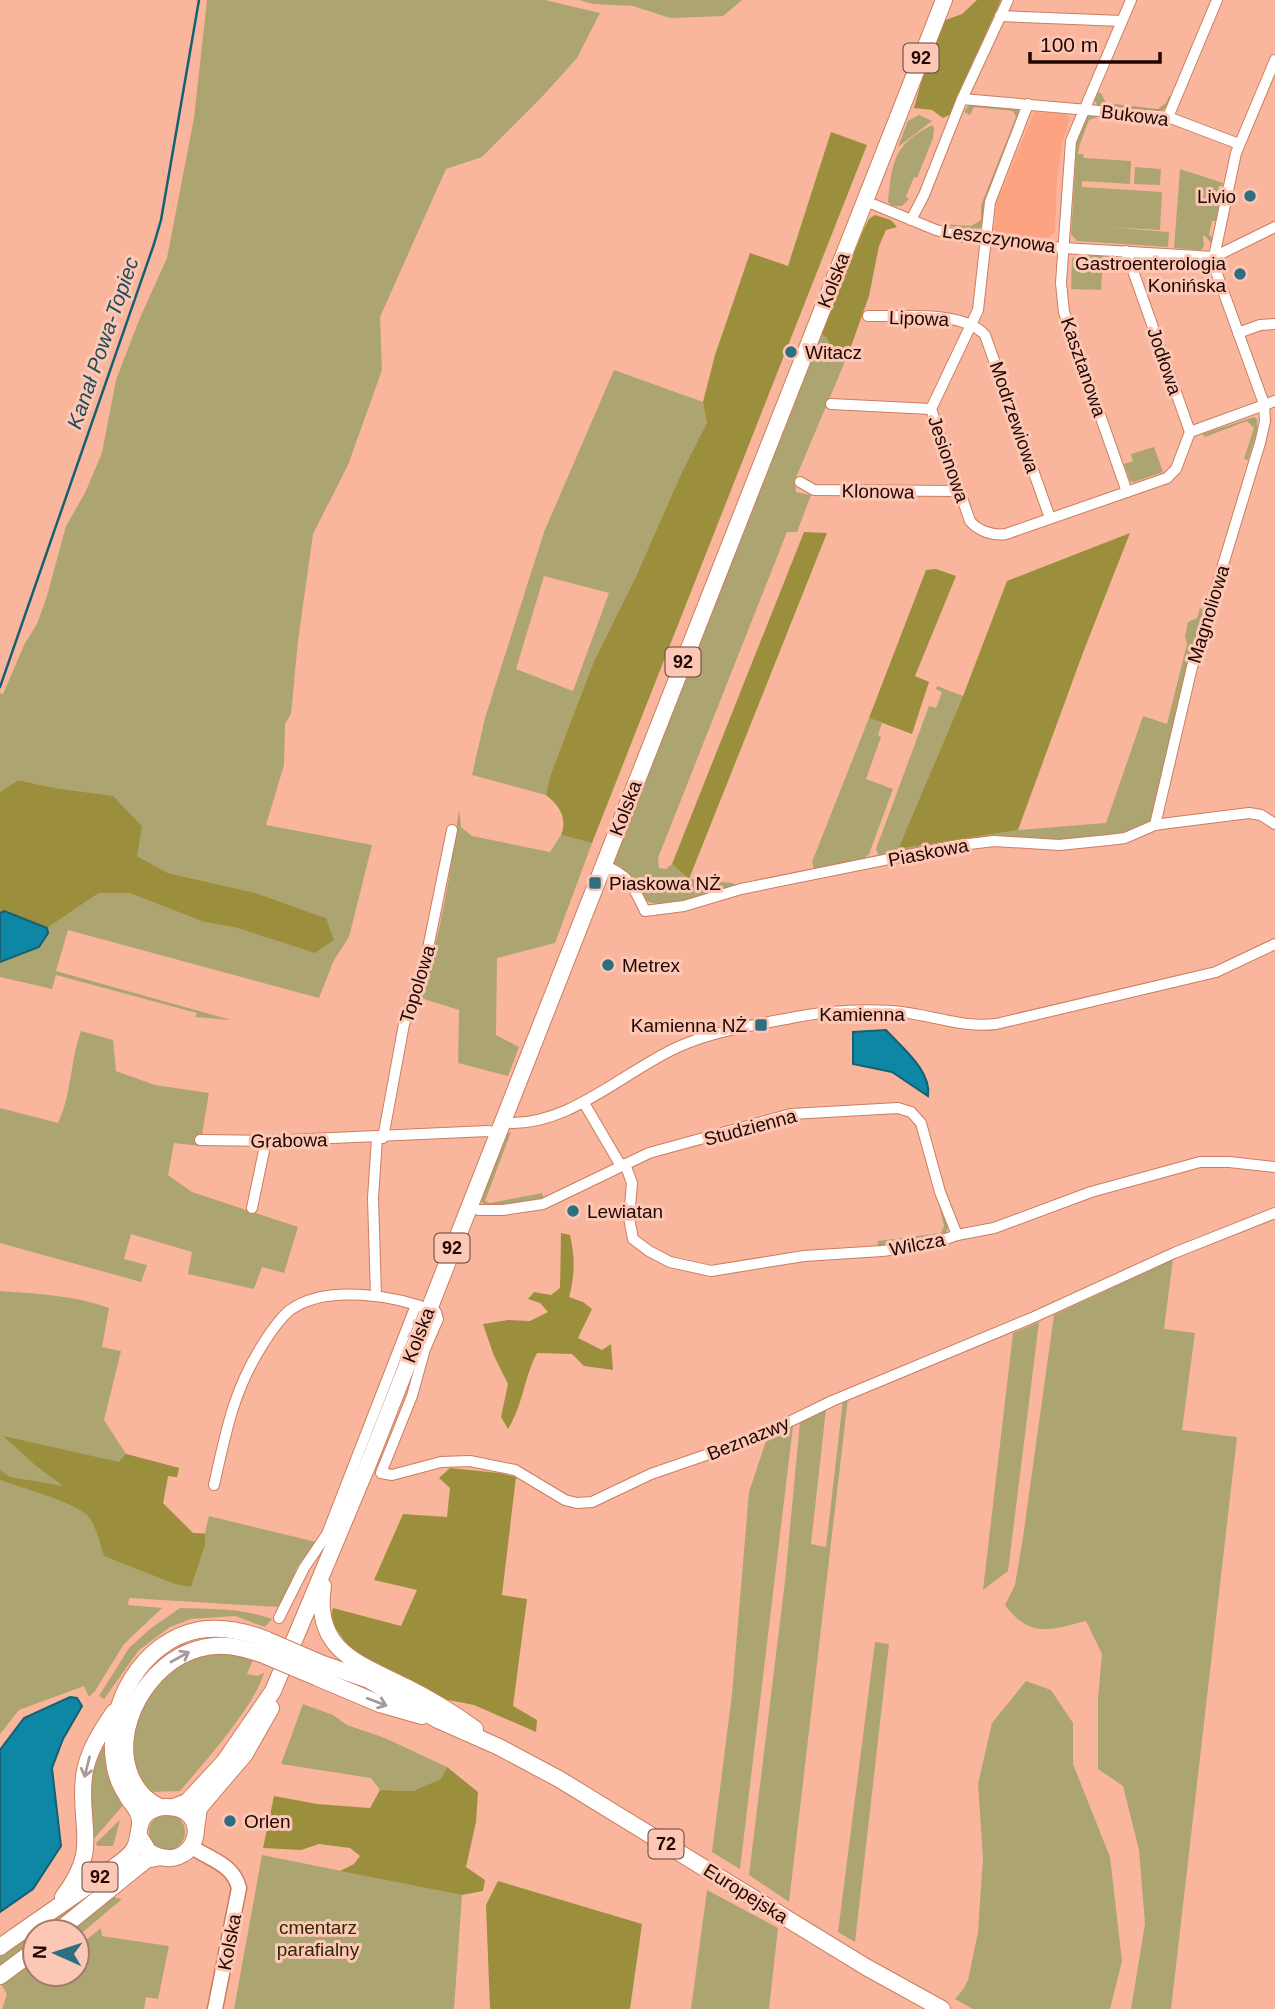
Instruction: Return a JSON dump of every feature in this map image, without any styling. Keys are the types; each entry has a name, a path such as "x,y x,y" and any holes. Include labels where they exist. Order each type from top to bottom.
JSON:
{"main road":[{"name":"Kolska","path":"273,1692 376,1445 422,1307 468,1207 943,0"},
{"name":"72","path":"328,1560 321,1612 325,1629 336,1646 356,1661 438,1704 505,1751"},
{"name":"Europejska","path":"139,1830 140,1815 123,1789 114,1764 113,1735 117,1707 143,1664 163,1646 198,1630 228,1629 321,1671 369,1680 438,1720 569,1784 866,1967 942,2009"},
{"name":"Europejska","path":"167,1807 149,1801 136,1788 127,1767 125,1753 128,1723 150,1683 174,1659 198,1649 227,1646 264,1647"},
{"name":"92","path":"0,1947 131,1852 147,1813 187,1802 224,1762 273,1692"},
{"name":"92","path":"74,1918 146,1860 177,1857 194,1839 197,1812 254,1740 271,1709 273,1692"},
{"path":"52,1910 82,1868 86,1845 84,1776 93,1749 117,1707"},
{"path":"167,1807 188,1814 194,1839"},
{"path":"139,1830 149,1852 162,1857"},
{"path":"0,1976 21,1960"}],"street":[{"path":"911,220 924,195 961,99 1008,0"},
{"name":"Kasztanowa","path":"1127,492 1064,312 1061,293 1071,141 1131,0"},
{"path":"1168,117 1217,0"},
{"path":"1000,16 1122,21"},
{"path":"1264,404 1217,274 1214,257 1239,144 1275,61"},
{"name":"Bukowa","path":"961,99 1168,117 1239,144"},
{"path":"987,240 992,196 1028,104"},
{"name":"Leszczynowa","path":"863,200 951,234 987,240 1214,257"},
{"path":"1214,257 1275,227"},
{"name":"Jesionowa","path":"987,240 978,310 931,408 972,524 986,532 1006,534 1171,476 1190,432"},
{"name":"Jodłowa","path":"1126,251 1190,432"},
{"name":"Lipowa","path":"868,316 956,319 970,324"},
{"name":"Modrzewiowa","path":"970,324 978,327 987,337 1050,518"},
{"path":"1238,333 1260,325 1275,324"},
{"path":"1190,432 1275,401"},
{"path":"831,404 931,408"},
{"name":"Magnoliowa","path":"1155,825 1192,667 1262,437 1264,404"},
{"name":"Klonowa","path":"800,482 814,490 960,491"},
{"name":"Piaskowa","path":"603,865 620,872 629,880 645,911 684,905 741,889 953,846 994,841 1059,845 1109,840 1133,835 1155,825 1250,813 1261,815 1275,824"},
{"name":"Topolowa","path":"376,1296 373,1198 380,1138 404,1024 425,963 452,830"},
{"name":"Kamienna","path":"499,1128 584,1103 682,1045 780,1020 818,1013 891,1011 960,1023 996,1024 1216,972 1275,944"},
{"name":"Wilcza","path":"584,1103 632,1182 629,1218 633,1238 649,1251 670,1262 701,1269 723,1271 804,1256 929,1245 994,1228 1091,1192 1200,1162 1275,1167"},
{"name":"Studzienna","path":"468,1207 503,1210 543,1204 649,1153 791,1114 905,1110 917,1117 921,1123 940,1192 957,1236"},
{"path":"380,1138 499,1128"},
{"name":"Grabowa","path":"200,1140 266,1142 380,1138"},
{"path":"252,1208 266,1142"},
{"name":"Beznazwy","path":"422,1307 436,1312 438,1319 425,1349 412,1396 381,1473 392,1475 452,1461 488,1464 514,1470 560,1498 584,1503 603,1498 651,1475 758,1437 832,1401 1034,1317 1174,1253 1275,1213"},
{"path":"214,1485 236,1396 245,1373 270,1334 290,1310 319,1299 351,1294 376,1296 422,1307 327,1534 304,1567 279,1618"},
{"name":"Kolska","path":"194,1839 235,1875 238,1892 215,2009"}],"shaded area":[{"path":"977,0 1001,0 960,91 953,113 943,118 932,110 914,108 943,21 962,14"},
{"path":"1034,112 1066,114 1070,118 1062,145 1057,179 1055,232 1048,238 998,235 994,229 996,204"},
{"path":"831,132 867,145 592,843 561,835 561,812 546,795 550,776 594,661 707,423 703,402 715,355 750,253 788,266"},
{"path":"875,215 891,220 897,227 886,230 879,246 869,296 849,352 837,359 827,338 821,334 863,231 869,219"},
{"path":"804,532 827,533 689,879 672,864"},
{"path":"1130,533 1018,830 898,849 963,696 1007,581"},
{"path":"936,569 956,576 915,676 929,682 912,734 869,718 926,570"},
{"path":"18,780 113,796 142,826 137,856 168,873 256,893 326,918 334,940 315,953 238,928 204,922 129,893 99,893 47,928 4,911 0,913 0,792"},
{"path":"561,1233 570,1235 573,1251 569,1297 592,1309 578,1338 602,1350 611,1344 613,1370 584,1366 572,1354 537,1353 508,1429 501,1417 508,1384 494,1356 483,1324 508,1320 530,1321 548,1312 540,1303 528,1299 534,1292 551,1295 560,1288"},
{"path":"3,1436 119,1462 126,1454 179,1468 177,1477 168,1476 163,1503 193,1533 205,1534 205,1545 191,1587 175,1584 104,1556 87,1515 58,1500 0,1480 0,1470 10,1477 63,1486"},
{"path":"450,1468 516,1477 502,1595 527,1599 513,1706 537,1720 536,1732 474,1705 438,1698 365,1659 348,1646 330,1620 333,1608 401,1626 417,1590 374,1580 403,1514 447,1517 450,1488 439,1478"},
{"path":"447,1767 478,1792 476,1822 466,1867 485,1880 483,1891 462,1895 340,1871 354,1864 360,1856 350,1848 319,1844 301,1850 263,1848 274,1796 317,1804 370,1808 380,1790 413,1791 441,1779"},
{"path":"498,1881 642,1924 630,2009 490,2009 486,1905"}],"green space":[{"path":"207,0 545,0 600,13 577,58 541,98 482,157 446,169 380,317 382,370 348,465 313,534 291,714 285,724 284,765 266,825 372,845 349,937 334,960 319,998 68,930 56,971 231,1020 195,1017 197,1013 56,975 52,989 0,977 0,913 47,928 99,893 129,893 204,922 238,928 326,918 256,893 168,873 137,856 60,789 18,780 0,792 0,693 3,694 25,643 37,624 66,526 85,493 102,453 116,380 167,258 194,118"},
{"path":"579,0 742,0 723,16 670,18 633,6 593,4"},
{"path":"1095,92 1101,93 1106,103 1158,109 1166,103 1169,96 1172,97 1167,107 1159,112 1098,106 1094,100"},
{"path":"973,103 1013,107 1018,110 1020,118 984,223 975,232 942,224 971,226 981,220 981,205 1016,117 1013,111 974,107 970,115 964,112"},
{"path":"1090,114 1110,114 1110,117 1100,116 1089,120 1078,154 1083,154 1084,158 1131,161 1130,184 1082,181 1082,187 1162,192 1160,230 1108,227 1169,232 1168,247 1077,241 1071,234 1076,157 1073,156 1080,128"},
{"path":"919,115 932,121 898,147 908,121"},
{"path":"932,125 933,138 906,197 909,199 902,206 892,206 888,202 893,165 897,156 909,140"},
{"path":"1135,167 1161,169 1160,185 1134,184"},
{"path":"1180,169 1223,183 1219,186 1216,221 1212,221 1209,235 1212,237 1211,243 1203,236 1204,246 1201,250 1174,248"},
{"path":"1078,255 1103,256 1101,290 1071,289 1072,259"},
{"path":"821,334 827,338 837,359 849,352 795,480 796,492 811,495 797,532 787,532 658,858 659,868 666,869 672,864 689,879 732,883 740,887 690,901 651,903 626,874 611,862"},
{"path":"614,370 703,402 708,423 681,474 637,574 594,661 550,776 546,795 472,775 485,718 544,532","holes":["544,576 609,593 573,691 516,669"]},
{"path":"1254,417 1257,419 1257,431 1248,460 1244,459 1254,428 1247,421 1205,437 1202,434"},
{"path":"1154,447 1163,472 1130,481 1124,464 1133,461 1131,454"},
{"path":"1200,608 1204,610 1150,822 1144,828 1111,838 1032,841 880,858 876,849 929,706 936,708 942,692 936,689 937,686 963,696 898,849 1018,830 1106,823 1143,716 1167,724 1187,644 1185,636 1188,622 1197,618"},
{"path":"869,718 882,723 878,735 881,737 866,779 893,789 869,854 860,862 815,872 812,862"},
{"path":"459,809 461,827 472,836 550,852 561,835 592,843 555,943 497,958 496,1035 519,1047 508,1076 458,1063 459,1010 421,998 444,904"},
{"path":"81,1031 113,1040 116,1071 155,1085 209,1093 200,1146 174,1143 168,1175 192,1192 298,1227 284,1273 262,1267 254,1289 188,1274 192,1252 131,1234 124,1259 147,1265 141,1282 0,1243 0,1108 58,1123 66,1100"},
{"path":"511,1132 485,1201 490,1203 542,1193 543,1197 547,1197 539,1201 484,1206 480,1198 504,1135"},
{"path":"937,1196 948,1223 942,1238 877,1248 878,1241 941,1233 944,1226"},
{"path":"1173,1259 1164,1329 1195,1333 1182,1430 1237,1437 1171,2009 1131,2009 1145,1924 1139,1850 1123,1786 1098,1769 1098,1698 1102,1654 1086,1621 1041,1629 1023,1623 1005,1605 1015,1585 1054,1315"},
{"path":"0,1291 69,1298 109,1308 102,1347 121,1351 104,1420 126,1454 179,1468 177,1477 168,1476 163,1504 193,1533 205,1533 209,1516 316,1542 297,1567 283,1602 278,1607 129,1598 128,1605 162,1608 124,1644 95,1691 89,1697 84,1686 19,1710 0,1734"},
{"path":"1039,1322 1008,1571 983,1590 1013,1333"},
{"path":"848,1398 789,1902 749,1875 785,1581 800,1422 826,1409 811,1544 826,1547 843,1400"},
{"path":"793,1426 740,1869 712,1852 732,1694 749,1492 767,1438"},
{"path":"180,1608 238,1611 272,1619 265,1627 235,1616 191,1619 170,1627 139,1650 104,1699 99,1696 129,1648"},
{"path":"875,1642 889,1644 855,1942 838,1932"},
{"path":"232,1653 253,1660 247,1674 257,1676 264,1673 250,1702 180,1791 151,1792 141,1787 132,1760 131,1744 136,1720 147,1697 177,1665 208,1655"},
{"path":"1026,1681 1051,1690 1073,1723 1073,1764 1110,1857 1122,1961 1110,2009 973,2009 955,1999 968,1980 978,1932 983,1858 978,1784 992,1723"},
{"path":"303,1704 447,1767 442,1779 413,1791 380,1790 371,1778 281,1764"},
{"path":"104,1733 125,1803 92,1841 90,1774"},
{"path":"167,1814 180,1819 185,1832 180,1845 167,1850 154,1845 149,1832 154,1819"},
{"path":"120,1820 113,1846 97,1846 96,1843"},
{"name":"cmentarz parafialny","path":"262,1855 462,1895 454,2009 234,2009"},
{"path":"124,1871 65,1918 55,1918"},
{"path":"707,1890 778,1928 769,2009 691,2009"},
{"path":"112,1897 122,1899 91,1925 91,1918 87,1918"},
{"path":"101,1928 102,1936 169,1946 158,1999 146,1997 144,2009 2,2009 7,1994 1,1984 21,1970 21,1988 91,1988 91,1936"},
{"path":"21,1941 21,1951 0,1966 0,1955"}],"water":[{"path":"4,911 47,928 48,933 39,947 0,962 0,913"},
{"path":"886,1030 920,1069 928,1087 928,1096 892,1072 853,1064 853,1032"},
{"path":"70,1697 77,1698 82,1706 63,1739 52,1768 61,1846 33,1889 0,1912 0,1750 24,1718"}],"waterway":[{"name":"Kanał Powa-Topiec","path":"0,687 161,220 199,0"}],"place":[{"name":"Livio","path":"1250,196"},
{"name":"Gastroenterologia Konińska","path":"1240,274"},
{"name":"Witacz","path":"791,352"},
{"name":"Piaskowa NŻ","path":"595,883"},
{"name":"Metrex","path":"608,965"},
{"name":"Kamienna NŻ","path":"761,1025"},
{"name":"Lewiatan","path":"573,1211"},
{"name":"Orlen","path":"230,1821"}]}
